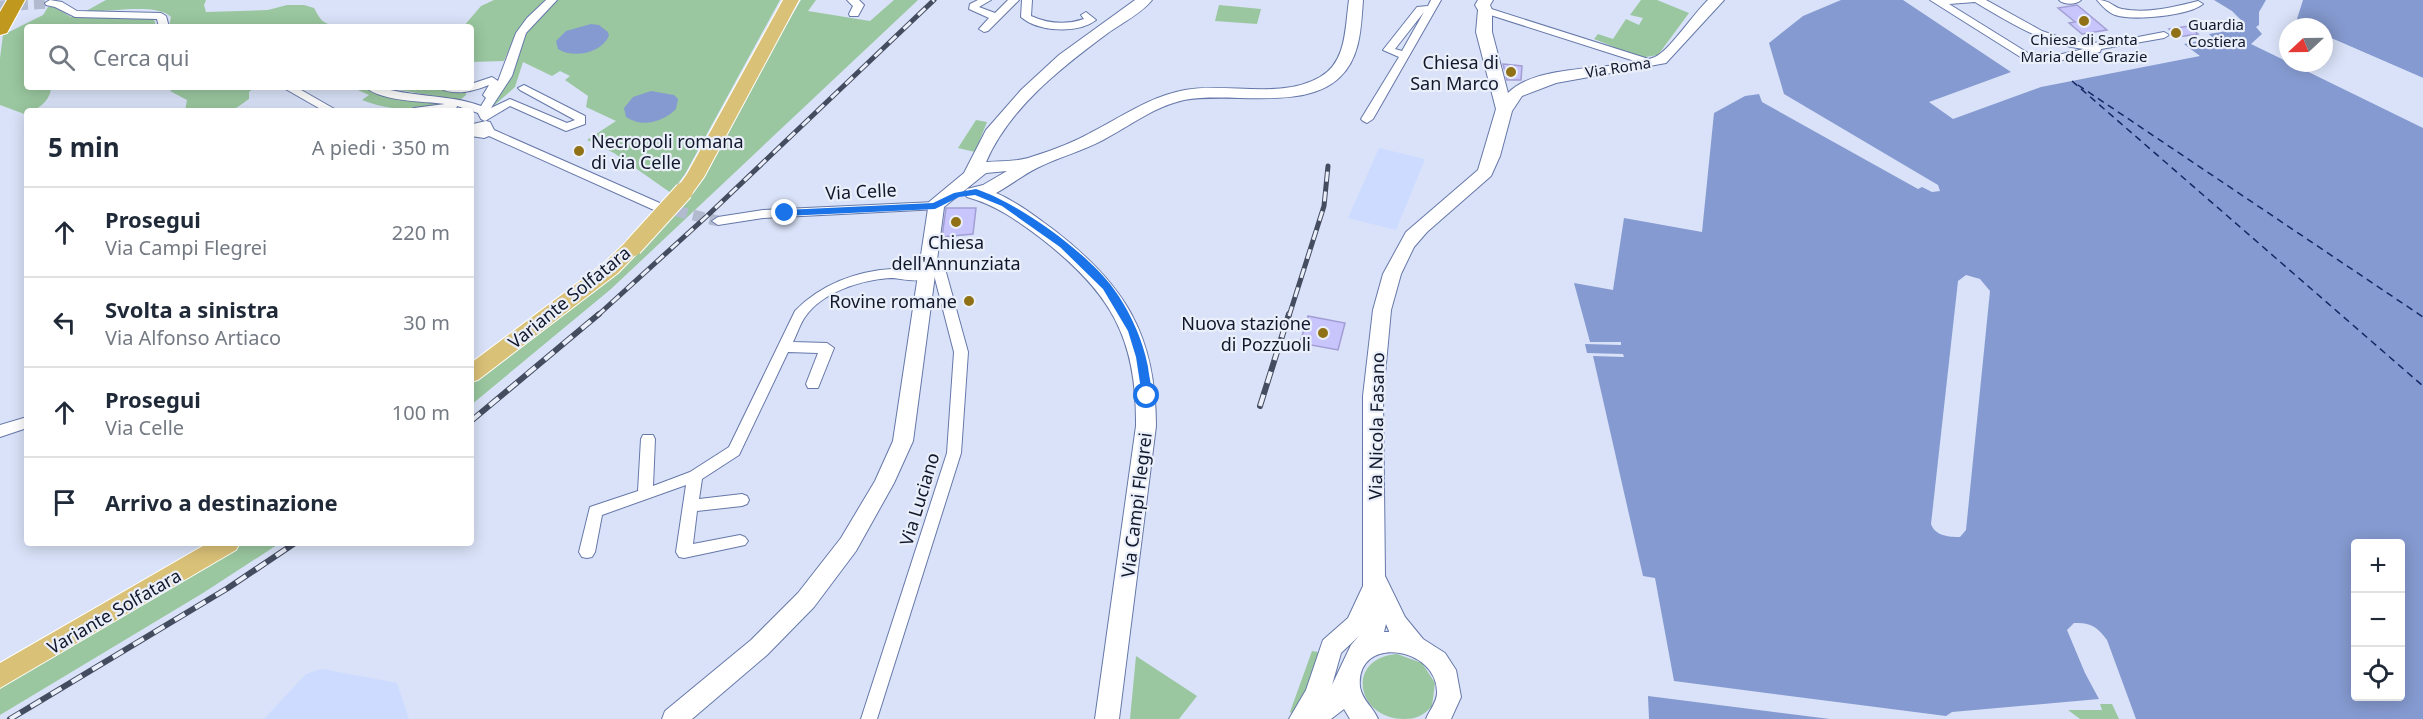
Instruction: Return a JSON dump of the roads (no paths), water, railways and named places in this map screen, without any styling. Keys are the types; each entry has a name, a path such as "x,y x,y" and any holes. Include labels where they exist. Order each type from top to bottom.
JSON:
{"highway":[{"path":"0,29 16,0"}],"main road":[{"name":"Variante Solfatara","path":"474,372 596,279 633,247 684,191 695,177 792,0"},
{"name":"Variante Solfatara","path":"0,676 223,546"}],"street":[{"path":"480,120 507,76 521,33 552,0"},
{"path":"852,0 859,5 854,14"},
{"path":"986,0 974,6 974,9 996,17"},
{"path":"984,29 1014,0"},
{"path":"1027,0 1026,17 1042,25 1071,27 1091,20 1086,15"},
{"path":"976,192 969,185 972,175 988,141 1003,118 1035,86 1145,0"},
{"path":"674,719 775,632 806,600 849,544 888,477 903,441 925,265 937,204 982,168 1000,173 1032,163 1095,137 1149,107 1176,96 1225,90 1296,90 1327,80 1346,62 1356,0"},
{"name":"Via Roma","path":"1504,109 1515,92 1539,82 1651,63 1669,54 1700,15 1717,0"},
{"path":"1937,1 1972,0"},
{"path":"1979,0 2054,48 2053,52 2044,57"},
{"path":"2064,0 2076,0"},
{"path":"2102,0 2117,12 2157,22"},
{"path":"2133,0 2157,22"},
{"path":"2162,0 2176,10"},
{"path":"1937,1 2017,53 2044,57 2062,57 2103,47 2157,22 2176,10 2198,4"},
{"path":"50,3 58,4 75,14 161,16 163,24"},
{"path":"1504,109 1484,32 1488,3 1651,63"},
{"path":"1367,119 1405,55 1411,31 1421,9 1433,5"},
{"path":"1405,55 1388,50 1411,31"},
{"path":"2031,32 2074,44 2103,47"},
{"path":"474,88 492,80 495,85 480,120"},
{"path":"480,120 510,102 566,127 581,122 581,118 524,88"},
{"path":"294,90 326,108"},
{"path":"379,90 464,102 469,108"},
{"name":"Via Nicola Fasano","path":"1312,719 1335,702 1348,679 1351,668 1365,650 1377,622 1374,578 1373,411 1376,359 1388,280 1399,256 1419,227 1485,172 1504,109"},
{"path":"480,120 658,207"},
{"path":"988,141 990,159 1000,173 1005,204"},
{"path":"937,204 957,195 992,190 1000,173"},
{"name":"Via Campi Flegrei","path":"976,192 1005,204 1063,245 1096,274 1127,319 1141,357 1147,396 1146,426 1107,719"},
{"name":"Via Celle","path":"718,221 763,213 937,204"},
{"path":"587,552 595,510 645,495 695,476 734,451 800,314 820,294 879,275 925,265"},
{"name":"Via Luciano","path":"869,719 954,453 961,352 938,265 925,265"},
{"path":"784,347 827,348 813,384"},
{"path":"0,431 24,423"},
{"path":"645,495 648,440"},
{"path":"695,476 684,552 740,541"},
{"path":"690,507 742,500"},
{"path":"1374,578 1397,624 1414,645 1438,661 1445,673 1449,686 1449,699 1438,719"},
{"path":"1301,719 1317,695 1331,647 1356,624 1374,578"},
{"path":"1365,650 1387,642 1414,645"},
{"path":"1348,679 1352,702 1366,719"}],"tunnel":[{"path":"0,6 50,3"},
{"path":"660,207 718,221"}],"railway":[{"path":"597,316 707,216 934,0"},
{"path":"1289,316 1324,206 1328,166"},
{"path":"474,418 599,314"},
{"path":"1260,406 1289,314"},
{"path":"10,719 228,588 291,546"}],"place":[{"name":"Chiesa di Santa Maria delle Grazie","path":"2084,21"},
{"name":"Guardia Costiera","path":"2176,33"},
{"name":"Chiesa di San Marco","path":"1511,72"},
{"name":"Necropoli romana di via Celle","path":"579,151"},
{"name":"Chiesa dell'Annunziata","path":"956,222"},
{"name":"Rovine romane","path":"969,301"},
{"name":"Nuova stazione di Pozzuoli","path":"1323,333"}]}
